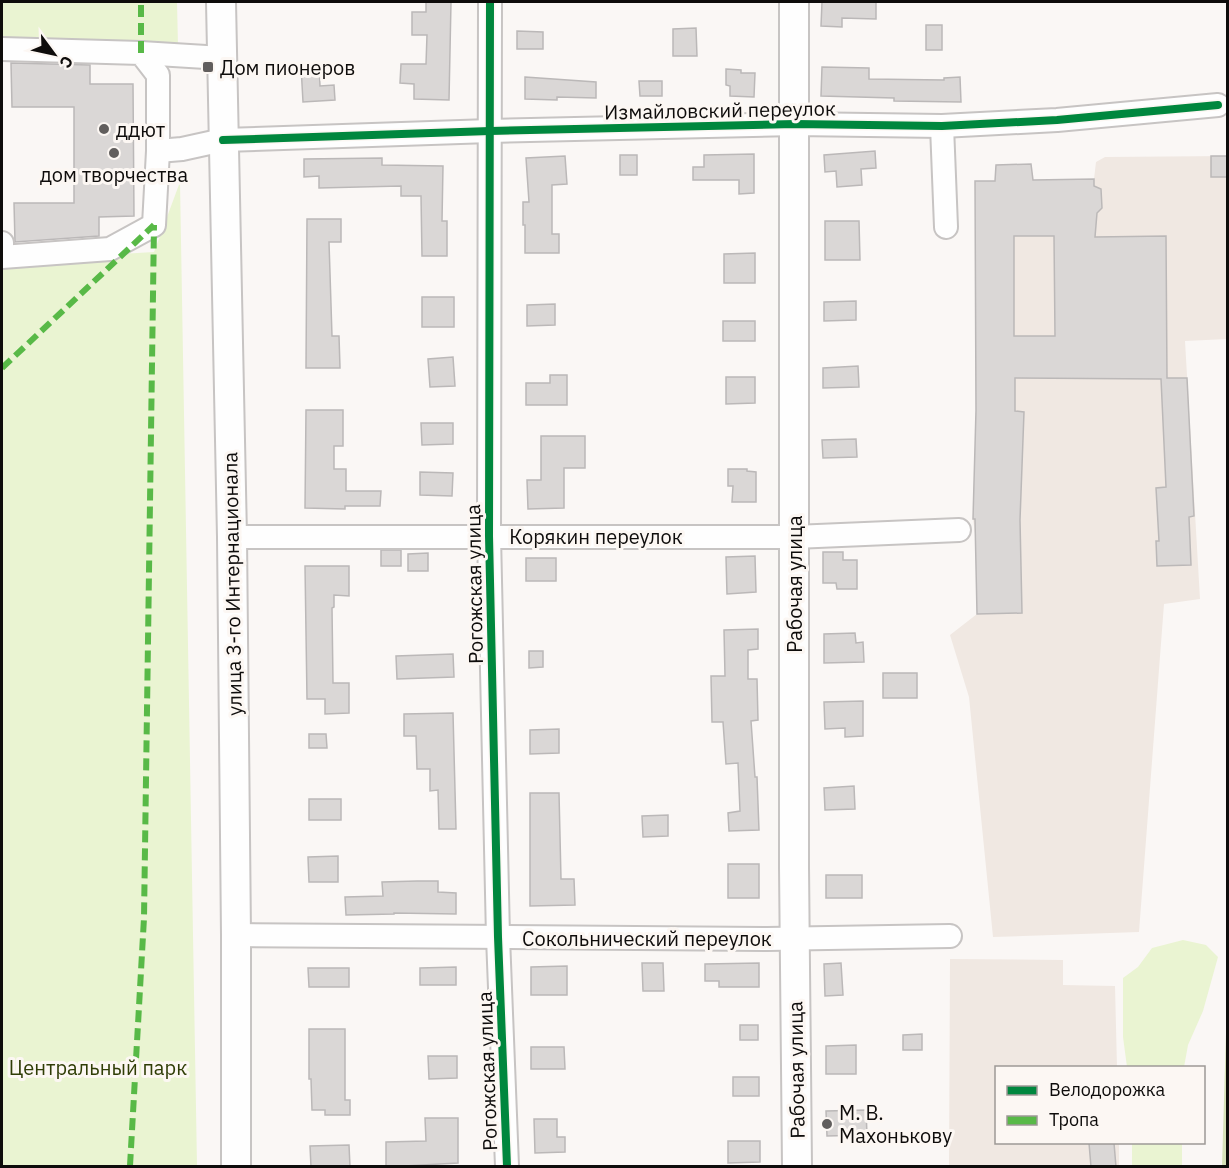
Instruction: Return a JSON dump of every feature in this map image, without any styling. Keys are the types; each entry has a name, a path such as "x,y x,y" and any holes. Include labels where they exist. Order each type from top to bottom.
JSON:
{"main road":[{"name":"улица 3-го Интернационала","path":"221,2 232,537 236,1167"},
{"name":"Рабочая улица","path":"794,2 794,939 797,1167"}],"street":[{"name":"Рогожская улица","path":"490,2 489,536 498,937 507,1167"},
{"path":"2,49 222,58"},
{"path":"2,243 2,257 110,249 154,225 158,151 158,75 141,53"},
{"name":"Измайловский переулок","path":"158,151 182,149 223,140 490,131 795,124 942,126 1058,120 1218,105"},
{"path":"942,126 946,227"},
{"name":"Корякин переулок","path":"232,537 794,537 959,530"},
{"name":"Сокольнический переулок","path":"236,935 794,939 950,936"}],"shaded area":[{"path":"1227,156 1227,339 1185,341 1200,599 1164,604 1139,932 993,937 969,697 950,635 977,614 976,541 973,519 976,410 975,181 995,181 996,165 1031,164 1033,180 1094,179 1096,162 1105,157"},
{"path":"950,959 1063,960 1063,985 1115,986 1117,1066 995,1066 995,1144 1119,1144 1119,1166 949,1166"}],"green space":[{"path":"2,2 177,2 178,46 2,44"},
{"name":"Центральный парк","path":"180,182 197,1166 2,1166 2,261 154,252"},
{"path":"1183,940 1206,945 1218,957 1203,1011 1188,1045 1184,1066 1127,1066 1123,1037 1123,978 1138,967 1152,948"},
{"path":"1227,1000 1228,1166 1222,1166"},
{"path":"1132,1144 1182,1144 1182,1166 1132,1166"}],"building":[{"path":"426,2 451,2 449,100 414,99 414,84 400,83 401,64 426,64 427,35 412,35 412,12 426,12"},
{"path":"822,2 876,2 876,19 842,18 842,27 821,26"},
{"path":"926,25 942,25 942,50 926,50"},
{"path":"696,28 697,56 673,56 673,29"},
{"path":"517,31 543,32 543,49 517,49"},
{"name":"ддют","path":"11,63 90,65 90,84 133,84 134,216 99,217 99,236 15,242 14,203 74,203 74,107 12,107"},
{"path":"319,65 320,86 334,85 335,100 303,102 301,66"},
{"path":"822,67 869,68 869,79 944,80 944,78 960,77 961,102 894,101 894,98 821,96"},
{"path":"726,69 741,70 741,73 755,73 754,97 730,96 730,86 726,85"},
{"path":"525,77 596,82 596,98 525,99"},
{"path":"639,81 662,81 662,96 640,96"},
{"path":"875,151 876,168 861,169 862,185 837,187 836,171 825,172 824,155"},
{"path":"754,154 754,193 739,194 739,180 693,180 693,167 704,167 704,155"},
{"path":"620,155 637,155 637,175 620,175"},
{"path":"565,156 567,184 552,185 552,234 559,234 559,253 525,253 523,202 529,202 526,158"},
{"path":"1211,156 1227,156 1227,177 1211,177"},
{"path":"382,158 382,165 443,166 442,221 447,221 447,256 422,256 421,196 401,196 401,186 319,188 319,176 304,177 304,159"},
{"path":"1031,164 1033,180 1094,179 1094,186 1101,189 1102,208 1097,213 1095,237 1166,236 1167,378 1187,378 1194,516 1189,517 1191,565 1157,566 1156,541 1159,541 1156,488 1166,487 1161,379 1015,378 1015,411 1024,412 1020,520 1022,613 977,614 975,519 973,519 976,410 975,181 995,181 996,165","holes":["1014,236 1054,236 1055,336 1014,336"]},
{"path":"307,219 341,219 341,242 329,242 332,336 339,336 340,368 306,368"},
{"path":"825,221 859,221 860,260 825,260"},
{"path":"755,253 755,283 724,283 724,254"},
{"path":"422,297 454,297 454,327 422,327"},
{"path":"856,301 856,320 824,321 824,302"},
{"path":"555,304 555,325 527,326 527,305"},
{"path":"723,321 755,321 755,341 723,341"},
{"path":"453,357 455,386 430,387 428,359"},
{"path":"858,366 859,387 823,388 823,368"},
{"path":"550,375 567,375 567,405 526,405 526,383 550,383"},
{"path":"726,377 755,377 755,403 726,404"},
{"path":"306,410 343,410 343,446 334,446 334,469 346,469 346,491 381,491 380,506 345,506 345,509 305,508"},
{"path":"421,423 453,423 453,444 422,445"},
{"path":"541,436 585,436 585,468 564,468 564,508 528,509 527,480 541,480"},
{"path":"856,439 857,457 823,458 822,440"},
{"path":"728,469 747,469 747,471 756,472 756,502 732,502 733,486 728,486"},
{"path":"420,472 453,473 452,496 420,495"},
{"path":"381,550 401,550 401,566 381,566"},
{"path":"823,552 843,552 843,560 857,560 857,589 837,589 836,583 823,583"},
{"path":"428,553 428,571 408,571 408,554"},
{"path":"755,556 756,592 727,594 726,557"},
{"path":"526,558 556,558 556,581 526,581"},
{"path":"305,566 349,566 349,596 334,595 334,607 332,608 333,683 349,683 349,713 325,714 325,699 307,699"},
{"path":"758,629 758,649 748,650 748,679 757,679 758,720 751,721 755,777 757,777 759,830 729,831 728,813 740,811 738,763 726,764 723,722 712,722 711,676 725,676 724,630"},
{"path":"855,633 856,643 863,642 864,662 824,663 824,634"},
{"path":"529,651 543,651 543,667 529,668"},
{"path":"453,654 454,677 397,679 396,656"},
{"path":"883,673 917,673 917,698 883,698"},
{"path":"863,701 863,736 845,737 845,728 825,729 824,702"},
{"path":"453,713 456,829 439,829 438,790 430,791 430,769 417,769 416,736 404,736 404,714"},
{"path":"559,729 559,753 530,754 530,730"},
{"path":"309,734 326,734 327,748 309,748"},
{"path":"854,786 855,809 825,810 824,788"},
{"path":"530,793 559,793 561,879 574,879 575,905 530,906"},
{"path":"309,799 341,799 341,820 309,820"},
{"path":"668,815 668,836 643,837 642,816"},
{"path":"338,856 338,882 309,882 308,857"},
{"path":"728,864 759,864 759,898 728,898"},
{"path":"826,875 862,875 862,898 826,898"},
{"path":"438,881 438,892 456,893 456,914 346,915 345,897 383,896 382,882"},
{"path":"642,963 663,963 664,991 643,991"},
{"path":"759,963 759,987 719,987 719,981 705,981 705,964"},
{"path":"841,963 843,995 825,996 824,964"},
{"path":"567,966 567,995 531,995 531,967"},
{"path":"456,967 456,985 420,985 420,968"},
{"path":"308,968 349,968 349,987 309,987"},
{"path":"740,1025 758,1025 758,1040 740,1040"},
{"path":"309,1029 345,1029 345,1100 350,1100 350,1115 325,1115 325,1110 312,1110 311,1079 309,1079"},
{"path":"922,1034 922,1050 903,1050 903,1035"},
{"path":"856,1045 856,1074 826,1074 826,1046"},
{"path":"531,1047 564,1047 565,1069 531,1069"},
{"path":"428,1056 457,1056 457,1078 429,1079"},
{"path":"733,1077 759,1077 759,1096 733,1096"},
{"path":"866,1110 867,1135 827,1136 826,1111"},
{"path":"425,1118 458,1118 458,1163 386,1167 386,1142 426,1141"},
{"path":"534,1119 557,1119 557,1137 565,1137 565,1152 535,1153"},
{"path":"728,1141 760,1141 760,1162 728,1163"},
{"path":"1089,1144 1114,1144 1116,1167 1091,1167"},
{"path":"349,1145 350,1167 311,1167 310,1146"}],"marked path":[{"path":"141,2 141,53"},
{"path":"2,368 154,225"},
{"path":"130,1166 144,918 154,225"}],"cycle path":[{"path":"490,2 489,536 498,937 507,1166"},
{"path":"223,140 795,124 942,126 1057,120 1218,105"}],"place":[{"name":"Дом пионеров","path":"208,67"},
{"name":"ддют","path":"104,129"},
{"name":"дом творчества","path":"114,153"},
{"name":"М. В. Махонькову","path":"827,1124"}]}
